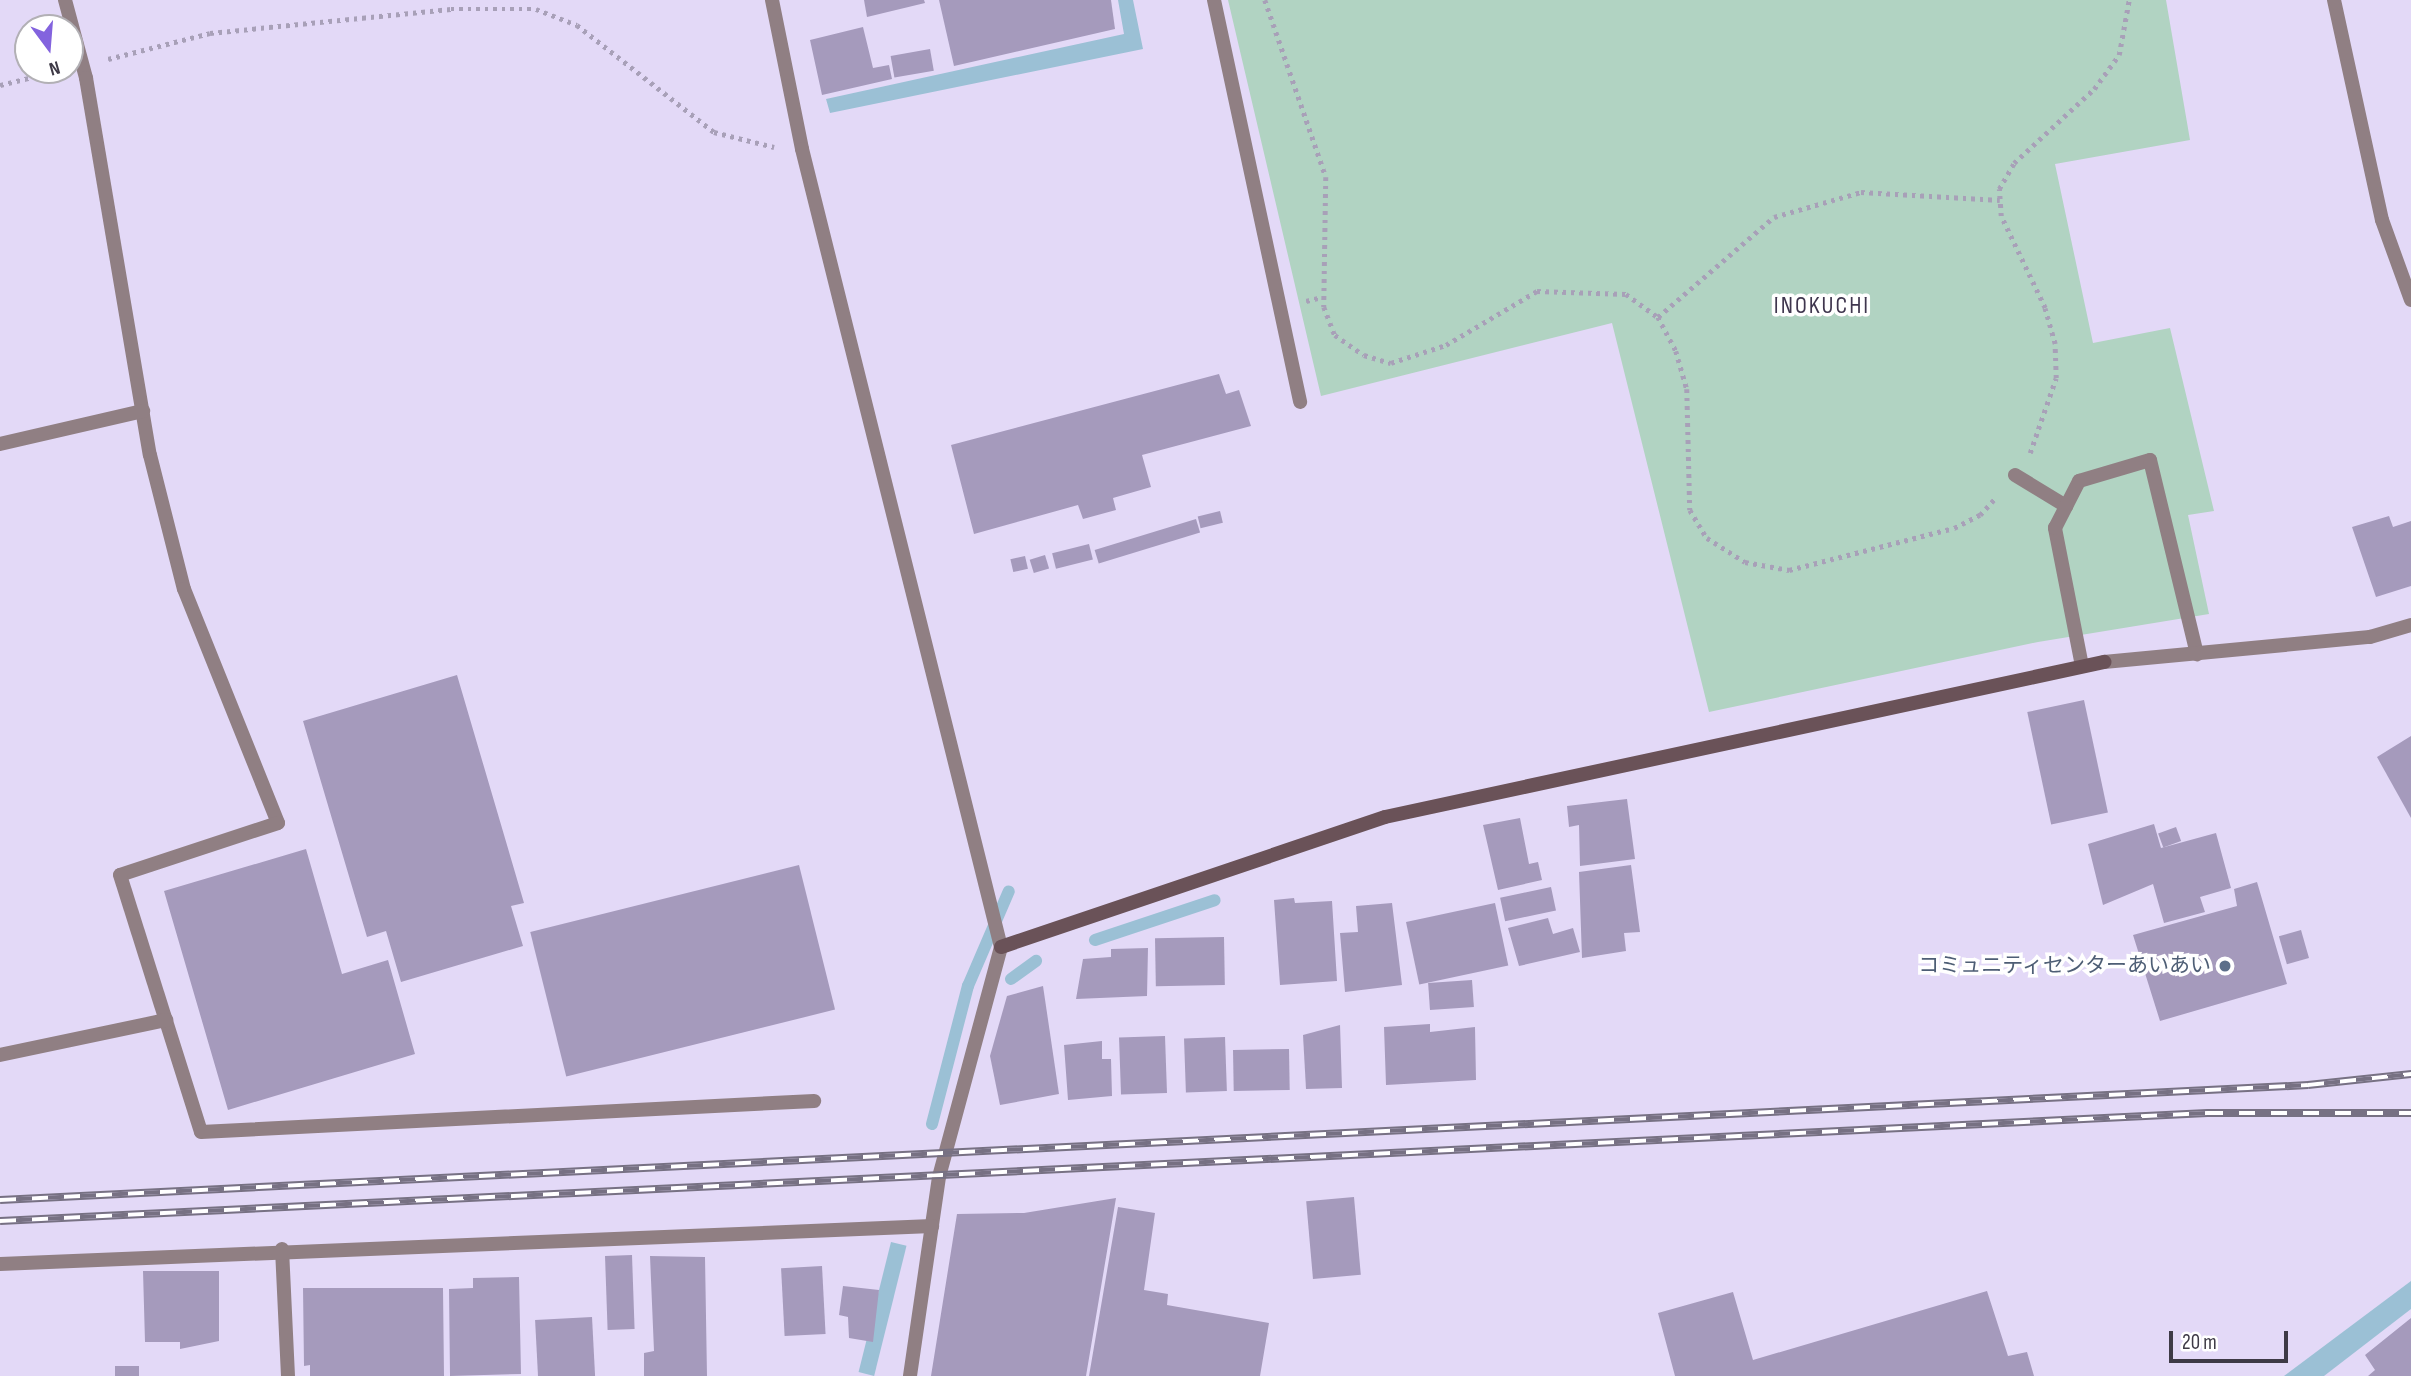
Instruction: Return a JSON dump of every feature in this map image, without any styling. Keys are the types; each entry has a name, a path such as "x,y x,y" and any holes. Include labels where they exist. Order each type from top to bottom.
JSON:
{"street":[{"path":"772,0 802,149 1001,947 944,1156 910,1376"},
{"path":"1214,0 1300,402"},
{"path":"2334,0 2382,220 2411,300"},
{"path":"84,76 143,411 184,589 278,823 120,875 201,1132 814,1101"},
{"path":"0,444 143,411"},
{"path":"2082,666 2055,528 2079,481 2150,460 2197,654"},
{"path":"2015,475 2066,506"},
{"path":"1001,947 1385,817 2082,666 2370,637 2411,625"},
{"path":"0,1055 166,1020"},
{"path":"0,1264 282,1249 932,1226"},
{"path":"282,1249 288,1376"}],"path":[{"path":"1265,0 1326,177 1320,275 1335,335 1364,355 1391,363 1446,345 1537,291 1575,289 1626,294 1658,317 1687,389 1690,510 1707,538 1745,562 1789,570 1954,527 1980,515 2015,475 2049,407 2055,344 2045,308 2001,216 2000,200 2014,163 2094,89 2119,55 2129,0"},
{"path":"84,64 210,33 451,9 536,9 577,25 714,131 749,145 802,149"},
{"path":"1658,317 1774,217 1861,192 2000,200"}],"green space":[{"path":"1228,0 2166,0 2190,140 2055,164 2093,343 2170,328 2214,511 2188,515 2209,614 2038,642 1709,712 1612,323 1321,396"}],"water":[{"path":"1118,0 1133,0 1143,49 830,113 826,99 1124,34"},
{"path":"891,1242 907,1246 874,1376 859,1372"},
{"path":"2411,1281 2411,1309 2324,1376 2284,1376"}],"building":[{"path":"864,0 924,0 925,3 867,17"},
{"path":"939,0 1111,0 1115,29 954,66"},
{"path":"863,27 873,68 889,65 892,79 822,95 810,40"},
{"path":"930,49 934,71 894,78 891,56"},
{"path":"1219,374 1226,394 1239,390 1251,426 1142,455 1151,487 1113,498 1116,510 1083,519 1078,505 974,534 951,445"},
{"path":"1220,511 1223,523 1201,528 1198,517"},
{"path":"2389,516 2393,527 2411,521 2411,586 2376,597 2352,527"},
{"path":"1196,519 1200,532 1099,563 1095,550"},
{"path":"1089,544 1093,560 1056,569 1052,553"},
{"path":"1045,555 1049,568 1034,573 1030,560"},
{"path":"1025,556 1028,569 1013,572 1010,559"},
{"path":"457,675 524,903 511,906 523,946 401,982 386,931 367,937 303,721"},
{"path":"2084,700 2108,812 2051,825 2027,712"},
{"path":"2411,736 2411,818 2377,757"},
{"path":"1627,799 1635,859 1580,866 1579,825 1569,827 1567,806"},
{"path":"1520,818 1529,864 1538,862 1542,880 1498,890 1483,825"},
{"path":"2154,824 2161,848 2216,833 2231,888 2200,897 2205,912 2164,923 2153,884 2103,905 2088,844"},
{"path":"2176,827 2181,841 2163,848 2158,833"},
{"path":"306,849 342,974 388,960 415,1054 228,1110 164,891"},
{"path":"799,865 835,1010 566,1077 530,932"},
{"path":"1631,865 1640,932 1624,933 1626,951 1582,958 1579,872"},
{"path":"2257,882 2287,984 2160,1021 2133,935 2237,906 2234,889"},
{"path":"1551,887 1556,910 1505,921 1500,898"},
{"path":"1294,898 1295,903 1332,901 1337,981 1280,985 1274,900"},
{"path":"1392,903 1402,985 1345,992 1340,933 1358,932 1356,906"},
{"path":"1495,903 1508,966 1419,985 1406,922"},
{"path":"1548,918 1553,934 1573,928 1580,952 1519,966 1508,928"},
{"path":"2301,930 2309,958 2287,964 2279,936"},
{"path":"1224,937 1225,985 1156,986 1155,938"},
{"path":"1148,948 1147,996 1076,999 1083,959 1111,957 1111,949"},
{"path":"1472,980 1474,1007 1430,1010 1428,983"},
{"path":"1043,986 1059,1094 1000,1105 990,1056 1007,996"},
{"path":"1430,1024 1430,1032 1475,1027 1476,1080 1386,1085 1384,1027"},
{"path":"1340,1025 1342,1088 1306,1089 1303,1035"},
{"path":"1165,1036 1167,1093 1121,1095 1119,1038"},
{"path":"1225,1037 1227,1091 1186,1092 1184,1038"},
{"path":"1102,1041 1102,1059 1111,1059 1112,1096 1068,1100 1064,1045"},
{"path":"1289,1049 1290,1090 1234,1091 1233,1050"},
{"path":"1354,1197 1361,1275 1313,1279 1306,1201"},
{"path":"1116,1198 1086,1376 931,1376 957,1214 1024,1213"},
{"path":"1118,1207 1155,1213 1144,1290 1168,1294 1167,1305 1269,1323 1260,1376 1089,1376"},
{"path":"632,1255 635,1329 608,1330 605,1256"},
{"path":"650,1256 705,1257 707,1376 644,1376 644,1353 654,1351"},
{"path":"822,1266 826,1334 785,1336 781,1268"},
{"path":"143,1271 219,1271 219,1341 180,1349 180,1342 145,1342"},
{"path":"519,1277 521,1374 450,1376 449,1289 473,1288 473,1278"},
{"path":"843,1286 879,1290 873,1342 849,1338 848,1317 839,1315"},
{"path":"303,1288 443,1288 444,1376 310,1376 310,1365 304,1366"},
{"path":"1987,1291 2008,1356 2027,1352 2034,1376 1675,1376 1658,1313 1733,1292 1753,1360"},
{"path":"592,1317 595,1376 538,1376 535,1320"},
{"path":"2411,1318 2411,1376 2368,1376 2375,1370 2365,1355"},
{"path":"115,1366 139,1366 139,1376 115,1376"}],"waterway":[{"path":"932,1124 968,986 1009,891"},
{"path":"1095,940 1215,900"},
{"path":"1011,979 1036,961"}],"railway":[{"path":"0,1200 2308,1085 2411,1074"},
{"path":"0,1221 2207,1113 2411,1113"}],"place":[{"name":"コミュニティセンターあいあい","path":"2225,966"}],"district":[{"name":"INOKUCHI","path":"1822,306"}]}
